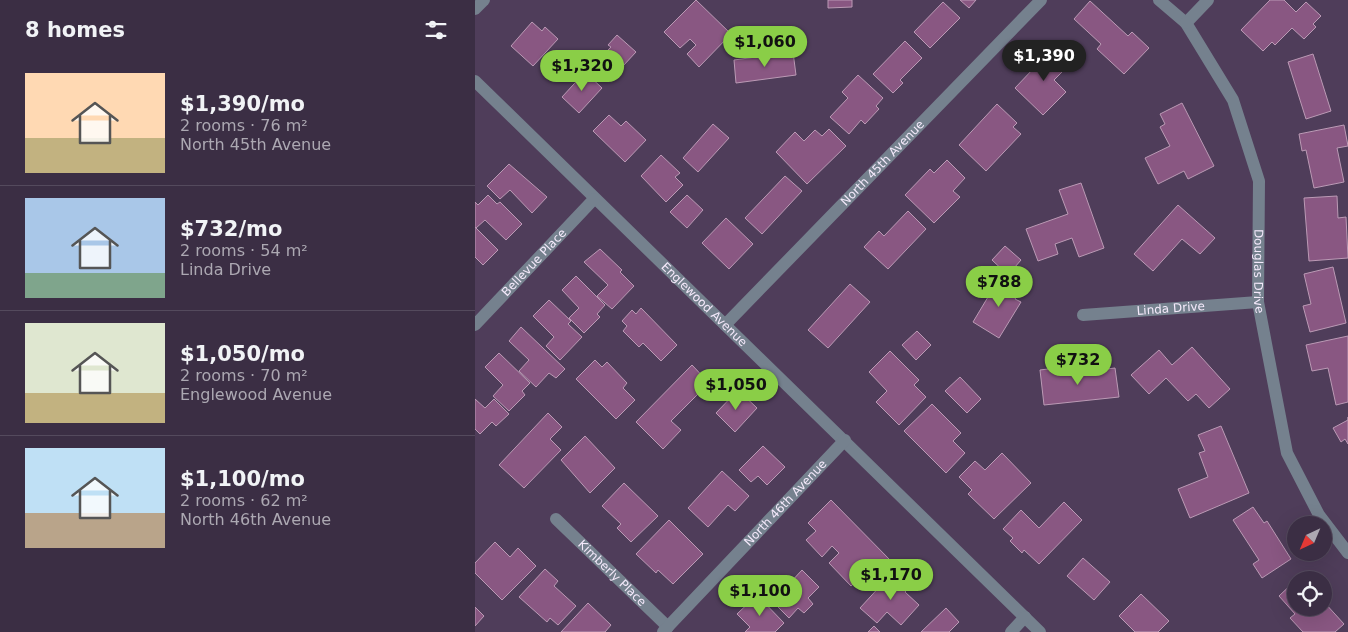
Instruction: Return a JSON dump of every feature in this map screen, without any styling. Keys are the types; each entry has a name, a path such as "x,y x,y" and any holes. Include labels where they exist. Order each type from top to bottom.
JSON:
{"street":[{"path":"475,9 484,0"},
{"name":"North 45th Avenue","path":"725,325 1041,0"},
{"name":"Douglas Drive","path":"1159,0 1186,23 1233,100 1259,181 1258,302 1287,453 1319,515 1348,553"},
{"path":"1186,23 1209,0"},
{"name":"Englewood Avenue","path":"475,81 1040,632"},
{"name":"Bellevue Place","path":"475,326 594,199"},
{"name":"Linda Drive","path":"1083,315 1258,302"},
{"name":"North 46th Avenue","path":"665,629 845,440"},
{"name":"Kimberly Place","path":"556,518 665,629"},
{"path":"1011,632 1025,617"}],"building":[{"path":"696,0 731,34 699,67 687,54 696,45 690,39 680,48 664,32"},
{"path":"828,0 852,0 852,7 828,8"},
{"path":"960,0 976,0 969,8"},
{"path":"1270,0 1284,0 1296,12 1306,2 1321,16 1313,24 1316,27 1304,39 1292,28 1275,45 1272,42 1263,51 1241,30"},
{"path":"1090,1 1128,36 1132,32 1149,48 1124,74 1097,49 1101,44 1074,19"},
{"path":"943,2 960,18 930,48 914,32"},
{"path":"532,22 542,31 545,27 558,39 533,66 511,46"},
{"path":"617,35 636,52 610,80 594,65 611,47 608,45"},
{"path":"905,41 922,58 900,80 903,83 893,93 873,74"},
{"path":"1053,48 1070,64 1054,80 1066,92 1043,115 1015,88"},
{"path":"793,52 796,75 736,83 734,60"},
{"path":"1313,54 1331,111 1306,119 1288,62"},
{"path":"585,72 602,88 579,113 562,97"},
{"path":"858,75 883,98 876,106 879,109 865,124 861,120 849,134 830,117 848,98 842,92"},
{"path":"1182,103 1214,166 1188,179 1184,171 1158,184 1145,158 1170,146 1160,127 1165,124 1160,114"},
{"path":"997,104 1017,123 1013,127 1021,134 986,171 959,145"},
{"path":"609,115 621,126 626,121 646,140 625,162 593,131"},
{"path":"713,124 729,138 698,172 683,158"},
{"path":"1344,125 1348,146 1337,148 1344,182 1314,188 1306,150 1302,151 1299,134"},
{"path":"829,129 846,146 807,184 776,152 795,132 804,141 815,130 822,136"},
{"path":"661,155 680,173 675,177 683,185 666,202 641,176"},
{"path":"947,160 965,178 953,191 960,197 934,223 905,195 930,169 934,173"},
{"path":"509,164 547,197 532,213 510,190 500,199 487,186"},
{"path":"785,176 802,191 762,234 745,218"},
{"path":"1081,183 1104,248 1079,257 1072,238 1055,244 1058,254 1038,261 1026,229 1068,214 1059,190"},
{"path":"488,195 497,204 500,202 522,224 506,240 485,220 475,227 475,202 478,205"},
{"path":"687,195 703,210 687,228 670,212"},
{"path":"1337,196 1338,218 1346,217 1348,258 1309,261 1304,198"},
{"path":"1178,205 1215,238 1200,254 1182,239 1153,271 1134,254"},
{"path":"908,211 926,229 888,269 864,247 879,231 884,236"},
{"path":"726,218 753,244 729,269 702,243"},
{"path":"475,227 498,250 483,265 475,257"},
{"path":"1005,246 1021,260 1008,275 992,260"},
{"path":"600,249 622,270 620,272 634,286 612,309 597,296 608,285 584,262"},
{"path":"1333,267 1346,323 1310,332 1303,306 1311,304 1304,274"},
{"path":"576,276 605,305 597,314 600,317 584,333 569,318 579,308 562,290"},
{"path":"1000,277 1021,290 1015,299 1021,302 999,338 973,322"},
{"path":"850,284 870,302 828,348 808,330"},
{"path":"549,300 571,321 568,324 582,337 560,360 546,346 554,337 533,316"},
{"path":"641,308 677,345 661,361 643,343 639,347 623,331 627,326 622,321 632,310 636,314"},
{"path":"521,327 565,369 556,378 549,373 536,387 519,371 529,360 509,341"},
{"path":"917,331 931,345 916,360 902,345"},
{"path":"1348,336 1348,402 1336,405 1328,368 1312,371 1306,345"},
{"path":"1192,347 1230,389 1209,408 1196,394 1188,401 1166,378 1149,394 1131,375 1159,350 1172,365"},
{"path":"890,351 919,380 914,385 926,397 899,425 876,402 887,391 869,372"},
{"path":"499,353 530,383 522,391 525,395 509,411 493,396 503,385 485,367"},
{"path":"595,360 602,367 607,362 627,383 623,388 635,400 616,419 576,379"},
{"path":"692,365 709,383 671,421 681,430 663,449 636,422"},
{"path":"1064,367 1065,374 1115,368 1119,397 1044,405 1040,370"},
{"path":"960,377 981,399 967,413 945,391"},
{"path":"738,390 757,408 735,432 716,413"},
{"path":"475,399 485,408 494,399 509,414 496,426 492,422 480,434 475,429"},
{"path":"932,404 961,433 953,441 965,453 946,473 904,431"},
{"path":"548,413 562,427 550,439 561,450 524,488 499,465"},
{"path":"1348,420 1348,444 1345,439 1341,442 1333,428"},
{"path":"1221,426 1249,493 1190,518 1178,489 1208,477 1199,453 1205,451 1198,435"},
{"path":"585,436 615,468 590,493 561,460"},
{"path":"763,446 785,467 767,485 758,476 751,482 739,470"},
{"path":"1002,453 1031,483 994,519 968,494 972,490 959,477 975,461 985,470"},
{"path":"722,471 749,496 735,511 728,505 708,527 688,508"},
{"path":"624,483 658,516 631,542 617,528 621,524 602,506"},
{"path":"831,500 891,561 869,583 862,576 851,586 829,563 839,553 832,546 822,557 806,540 816,531 808,523"},
{"path":"1064,502 1082,520 1039,564 1024,550 1022,553 1010,541 1013,538 1003,529 1021,510 1039,528"},
{"path":"1253,507 1264,523 1267,521 1287,553 1288,561 1262,578 1253,564 1259,560 1233,520"},
{"path":"669,520 703,554 673,584 658,570 656,573 636,554"},
{"path":"495,542 510,557 518,548 536,566 502,600 475,573 475,563"},
{"path":"1083,558 1110,582 1094,600 1067,576"},
{"path":"545,569 558,581 554,586 576,606 558,625 550,618 547,622 519,597"},
{"path":"802,570 819,587 808,598 813,604 804,613 798,608 789,618 763,592 779,575 789,584"},
{"path":"894,571 910,587 905,592 919,605 901,625 887,612 877,623 860,608"},
{"path":"1287,588 1287,605 1279,596"},
{"path":"1141,594 1169,621 1158,632 1135,632 1119,616"},
{"path":"757,595 784,623 775,632 745,632 750,627 737,614"},
{"path":"588,603 611,625 605,632 561,632"},
{"path":"475,607 484,616 475,626"},
{"path":"946,608 959,622 949,632 921,632"},
{"path":"1332,611 1344,624 1335,632 1303,632 1290,618 1292,616 1332,616"},
{"path":"874,626 880,632 868,632"}]}
